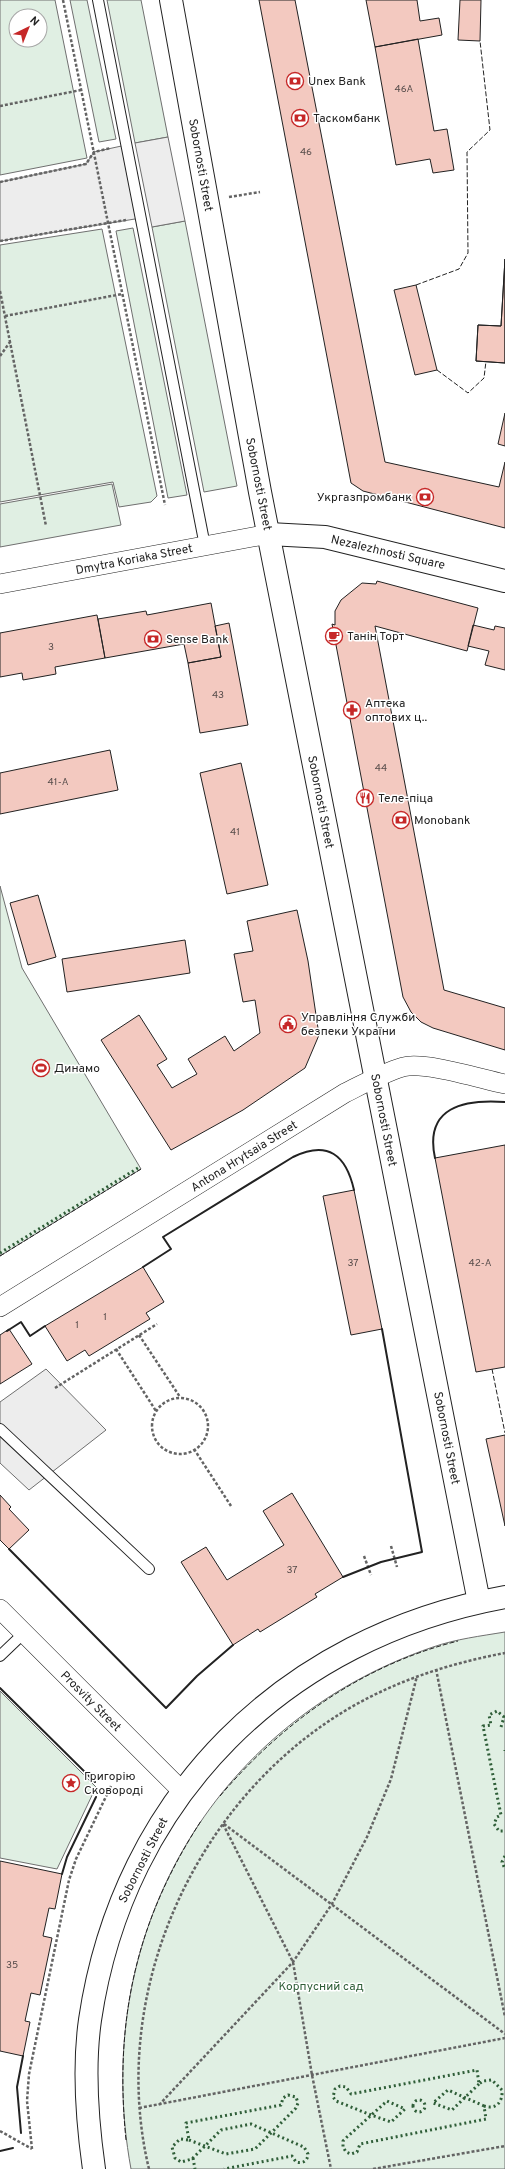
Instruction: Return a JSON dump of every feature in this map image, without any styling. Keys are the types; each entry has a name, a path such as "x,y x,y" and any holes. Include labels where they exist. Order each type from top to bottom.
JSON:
{"main road":[{"name":"Sobornosti Street","path":"172,0 207,200 269,534 479,1602"},
{"name":"Nezalezhnosti Square","path":"269,534 325,537 505,581"},
{"name":"Sobornosti Street","path":"94,2169 89,2133 87,2093 90,2021 96,1985 115,1920 132,1878 150,1842 183,1792 209,1759 240,1727 275,1696 307,1673 352,1647 393,1628 479,1602 505,1597"}],"street":[{"name":"Dmytra Koriaka Street","path":"0,584 269,534"},
{"name":"Antona Hrytsaia Street","path":"0,1308 345,1094 376,1078 404,1066 428,1067 505,1084"},
{"name":"Prosvity Street","path":"0,1609 183,1792"}],"lane":[{"path":"98,0 205,546"},
{"path":"0,1429 149,1569"},
{"path":"0,1656 24,1633"}],"path":[{"path":"63,0 165,505"},
{"path":"0,106 81,90"},
{"path":"0,182 86,164 94,152 126,145"},
{"path":"207,200 260,192"},
{"path":"0,241 108,222 141,218"},
{"path":"0,291 46,526"},
{"path":"5,316 122,294"},
{"path":"0,356 10,342"},
{"path":"55,1388 157,1324"},
{"path":"139,1335 180,1397"},
{"path":"116,1349 156,1411"},
{"path":"180,1397 190,1399 198,1404 208,1421 208,1431 205,1439 194,1449 183,1454 174,1453 159,1445 152,1428 152,1420 162,1403 180,1397"},
{"path":"194,1449 231,1506"},
{"path":"391,1546 397,1567"},
{"path":"364,1556 371,1575"},
{"path":"149,2169 139,2108 139,2070 143,2018 156,1958 178,1900 223,1823 274,1767 296,1746 357,1704 436,1669 468,1660 505,1653"},
{"path":"436,1669 505,2017"},
{"path":"159,2105 293,1962 332,1904 367,1837 386,1794 398,1756 418,1676"},
{"path":"0,2131 32,2149 27,2102 29,2074 69,1880 76,1860 111,1786"},
{"path":"223,1823 505,2034"},
{"path":"223,1823 293,1962 312,2075 331,2169"},
{"path":"139,2108 505,2038"},
{"path":"372,2169 505,2146"}],"green space":[{"path":"0,0 55,0 87,158 0,175"},
{"path":"70,0 87,0 116,139 99,142"},
{"path":"107,0 141,0 168,137 135,143"},
{"path":"185,221 237,486 204,492 152,227"},
{"path":"133,228 187,495 168,498 116,231"},
{"path":"102,229 157,496 151,502 119,507 113,482 0,502 0,245"},
{"path":"112,484 121,525 0,547 0,504"},
{"name":"Динамо","path":"0,886 22,968 141,1169 0,1256"},
{"name":"Корпусний сад","path":"505,1632 505,2169 131,2169 123,2084 129,2002 149,1923 183,1851 228,1785 286,1728 354,1682 442,1644"},
{"path":"0,1691 96,1787 57,1869 0,1858"}],"shaded area":[{"path":"168,137 185,221 152,227 135,143"},
{"path":"126,145 141,218 0,241 0,182 86,164 94,152"},
{"path":"46,1369 106,1430 29,1490 0,1463 0,1402"}],"building":[{"path":"259,0 295,0 385,462 499,487 505,462 505,528 363,491 351,483"},
{"path":"366,0 417,0 420,21 439,18 442,35 375,47"},
{"path":"460,0 481,0 480,41 458,40"},
{"path":"418,39 434,131 447,129 454,170 433,173 430,159 396,165 375,47"},
{"path":"505,259 505,363 476,361 478,325 501,326"},
{"path":"505,259 505,363 476,361 478,325 501,326"},
{"path":"416,285 437,370 415,375 394,290"},
{"path":"505,413 505,446 498,444"},
{"path":"377,581 478,608 467,651 375,626 444,990 505,1008 505,1050 433,1028 421,1022 411,1012 403,997 332,624 335,625 335,611 341,600 362,583 376,584"},
{"path":"211,603 221,657 188,663 184,644 105,658 98,619 146,611 147,615"},
{"path":"97,615 105,658 55,667 56,674 23,680 22,673 0,677 0,633"},
{"path":"229,623 248,725 200,733 188,663 221,657 215,626"},
{"path":"473,625 494,630 495,626 505,628 505,670 485,665 489,651 468,646"},
{"path":"110,750 118,790 0,814 0,773"},
{"path":"241,763 268,885 227,894 200,773"},
{"path":"38,895 56,957 28,965 10,903"},
{"name":"Управління Служби безпеки України","path":"297,910 308,961 319,1035 305,1068 243,1110 171,1150 101,1040 139,1015 167,1059 157,1065 172,1088 197,1074 188,1059 225,1036 234,1051 260,1033 255,1000 243,1002 234,954 253,951 247,921"},
{"path":"185,940 190,973 67,992 62,959"},
{"path":"505,1145 505,1367 476,1372 435,1158"},
{"path":"354,1190 382,1329 351,1335 323,1196"},
{"path":"143,1267 164,1302 146,1313 150,1319 89,1356 85,1350 67,1361 45,1326"},
{"path":"9,1329 32,1364 0,1384 0,1335"},
{"path":"505,1435 505,1526 486,1439"},
{"path":"292,1493 343,1577 315,1594 317,1597 260,1632 258,1629 233,1645 181,1562 206,1547 227,1580 284,1545 263,1511"},
{"path":"0,1495 11,1507 9,1509 29,1530 9,1549 0,1540"},
{"path":"0,1861 62,1874 55,1909 49,1908 43,1936 52,1938 40,1995 31,1993 25,2021 30,2022 23,2056 0,2051"}],"hedge":[{"path":"0,1253 138,1168"},
{"path":"501,1727 504,1717 497,1711 489,1715 491,1725 483,1726 501,1815 497,1817 494,1824 499,1831 505,1831"},
{"path":"505,1856 502,1862 505,1869"},
{"path":"371,2115 336,2101 333,2097 335,2089 340,2086 346,2087 351,2094 477,2070 479,2084 483,2081 492,2080 502,2090 501,2098 498,2104 492,2107 484,2106 486,2119 360,2144 357,2152 351,2154 346,2152 343,2147 343,2141 347,2137 387,2101 405,2109 391,2122 371,2115"},
{"path":"479,2084 452,2110 433,2103 448,2090 484,2106"},
{"path":"189,2140 226,2154 255,2149 296,2108 298,2103 296,2097 288,2095 283,2098 281,2105 186,2123 189,2140 180,2139 172,2147 175,2158 181,2162 192,2159 221,2130 251,2124 304,2147 308,2154 306,2160 300,2163 296,2162 292,2156 224,2169"},
{"path":"417,2100 421,2100 425,2106 421,2112 417,2112 413,2108 413,2104 417,2100"},
{"path":"193,2158 195,2169"}],"fence":[{"path":"416,285 459,269 468,253 467,152 490,130 480,41"},
{"path":"437,370 468,393 484,378 486,361"},
{"path":"0,1256 141,1169"},
{"path":"492,1369 505,1433"},
{"path":"220,1796 244,1769 270,1744 327,1700 357,1681 389,1665 458,1641"},
{"path":"126,2140 123,2096 124,2054 127,2013 135,1973 146,1934 160,1896 179,1858 201,1821"}],"wall":[{"path":"435,1158 433,1141 436,1127 442,1117 450,1110 475,1102 505,1102"},
{"path":"143,1267 171,1249 163,1237 293,1157 305,1152 316,1150 334,1154 346,1168 351,1178 354,1190"},
{"path":"7,1331 21,1322 30,1336 45,1326"},
{"path":"343,1577 381,1562 422,1552 382,1329"},
{"path":"9,1549 166,1708 197,1676 233,1645"},
{"path":"0,1688 95,1782"},
{"path":"62,1874 67,1857 96,1797"},
{"path":"21,2133 17,2087 23,2056"},
{"path":"0,2151 13,2148"}],"place":[{"name":"Unex Bank","path":"295,81"},
{"name":"Таскомбанк","path":"300,118"},
{"name":"Укргазпромбанк","path":"425,497"},
{"name":"Танін Торт","path":"334,636"},
{"name":"Sense Bank","path":"153,639"},
{"name":"Аптека оптових ц..","path":"352,710"},
{"name":"Теле-піца","path":"365,798"},
{"name":"Monobank","path":"401,820"},
{"name":"Управління Служби безпеки України","path":"288,1024"},
{"name":"Динамо","path":"41,1068"},
{"name":"Григорію Сковороді","path":"71,1783"}]}
